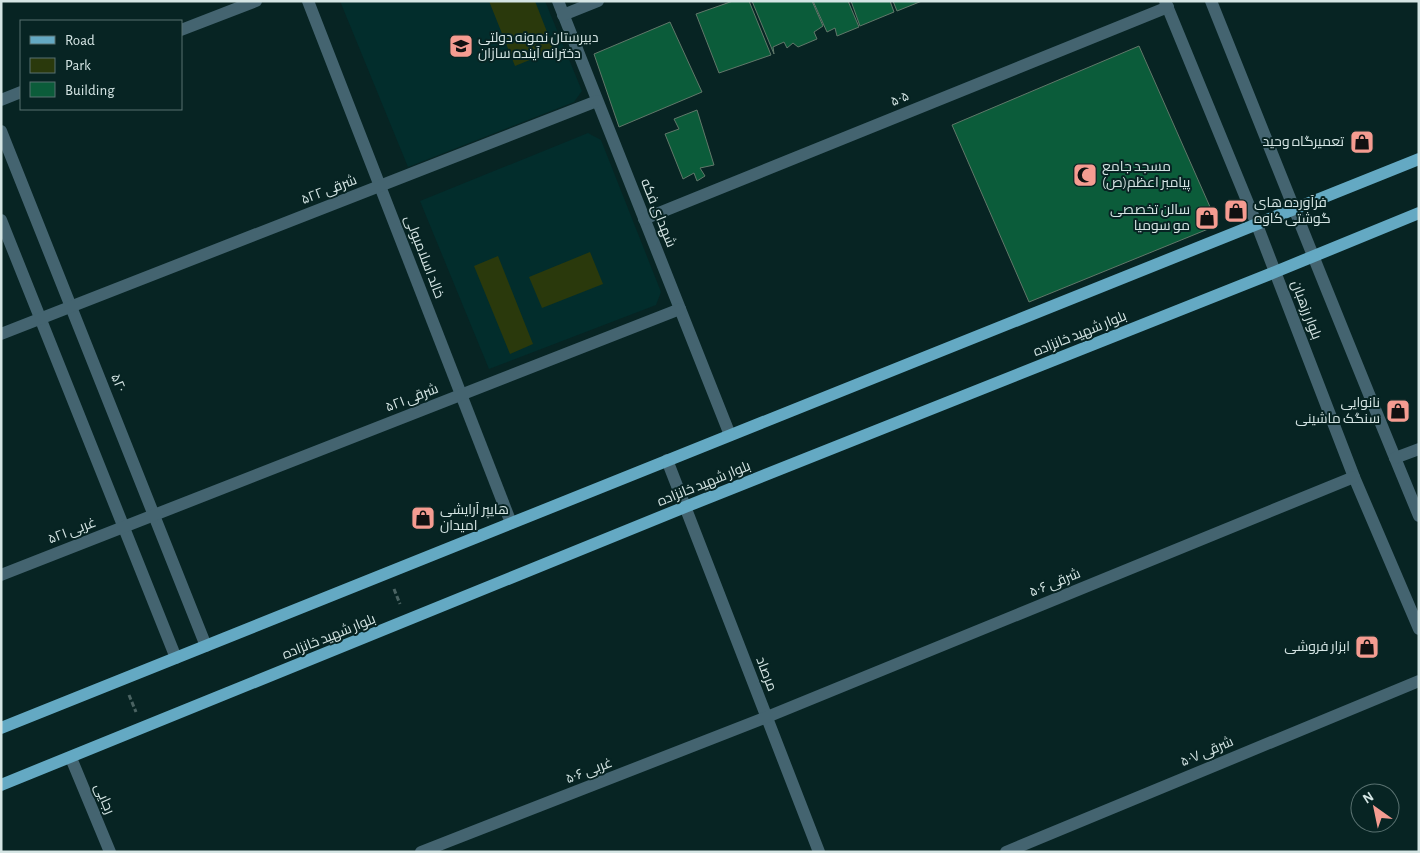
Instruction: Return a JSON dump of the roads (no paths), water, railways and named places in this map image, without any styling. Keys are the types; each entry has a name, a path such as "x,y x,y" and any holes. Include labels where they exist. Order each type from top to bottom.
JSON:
{"main road":[{"path":"1,728 1419,159"},
{"name":"بلوار شهید خانزاده","path":"1,786 685,507 1419,213"}],"street":[{"path":"182,30 256,1"},
{"name":"خالد اسلامبولی","path":"308,1 511,523"},
{"name":"شهدای فکه","path":"558,1 730,435"},
{"path":"563,15 598,1"},
{"name":"بلوار رزهبان","path":"1211,1 1312,256 1419,516"},
{"name":"بلوار رزهبان","path":"1167,4 1257,225 1354,477 1419,629"},
{"name":"۵۰۵","path":"644,219 1167,4"},
{"path":"1,100 20,92"},
{"name":"۵۲۲ شرقی","path":"1,334 597,101"},
{"name":"۵۲۰","path":"1,131 206,646"},
{"path":"1,220 176,658"},
{"name":"۵۲۱ شرقی","path":"154,515 680,310"},
{"path":"1395,458 1419,449"},
{"name":"مرصاد","path":"667,460 819,852"},
{"name":"۵۰۶ شرقی","path":"767,717 1354,477"},
{"name":"۵۲۱ غربی","path":"1,575 154,515"},
{"name":"۵۰۷ شرقی","path":"1006,852 1419,681"},
{"name":"۵۰۶ غربی","path":"421,852 767,717"},
{"name":"رجایی","path":"71,758 110,852"}],"place":[{"name":"دبیرستان نمونه دولتی دخترانه آینده سازان","path":"461,46"},
{"name":"تعمیرگاه وحید","path":"1362,142"},
{"name":"مسجد جامع پیامبر اعظم(ص)","path":"1085,175"},
{"name":"فرآورده های گوشتی کاوه","path":"1236,211"},
{"name":"سالن تخصصی مو سومیا","path":"1207,218"},
{"name":"نانوایی سنگک ماشینی","path":"1398,411"},
{"name":"هایپر آرایشی امیدان","path":"423,518"},
{"name":"ابزار فروشی","path":"1367,647"}]}
